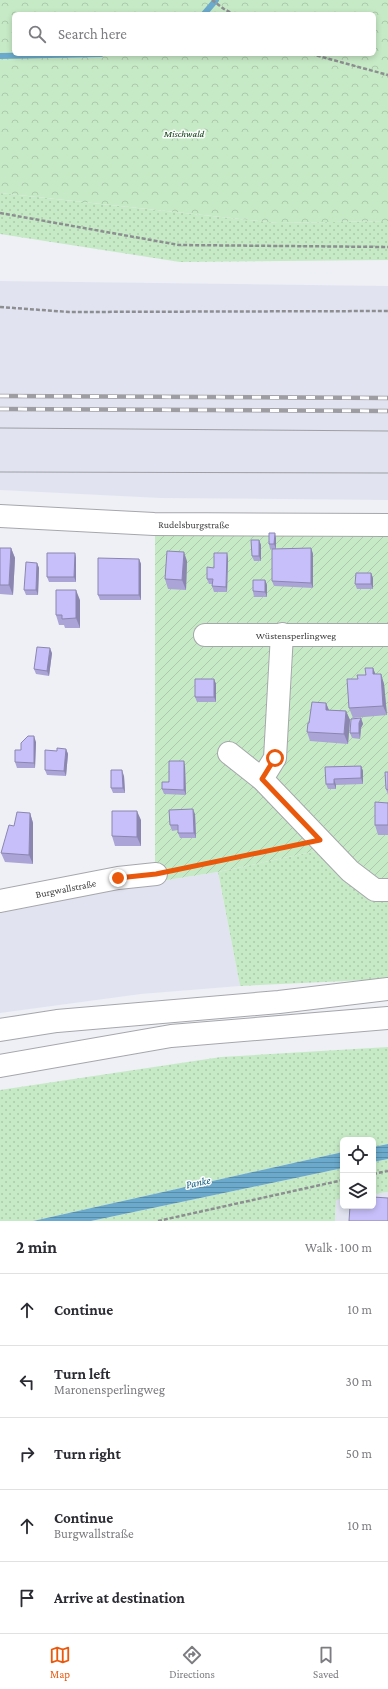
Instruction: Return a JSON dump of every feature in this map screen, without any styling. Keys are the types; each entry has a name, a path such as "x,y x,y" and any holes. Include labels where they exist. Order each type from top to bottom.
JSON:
{"main road":[{"name":"Rudelsburgstraße","path":"0,516 154,524 388,525"},
{"path":"262,779 275,758 282,634"},
{"name":"Wüstensperlingweg","path":"205,635 388,635"},
{"path":"229,753 262,779 350,871 375,890 388,890"},
{"name":"Burgwallstraße","path":"0,901 118,878 156,874"},
{"path":"0,1030 57,1021 279,1002 388,989"},
{"path":"0,1066 171,1036 388,1018"}],"path":[{"path":"212,0 229,12"},
{"path":"318,56 388,75"},
{"path":"0,213 180,246 388,247"},
{"path":"0,307 69,312 388,312"},
{"path":"156,874 320,840"},
{"path":"376,1173 388,1171"},
{"path":"158,1221 340,1181"}],"shaded area":[{"path":"0,281 388,286 388,500 160,498 0,490"},
{"path":"218,872 240,986 141,994 0,1013 0,913 155,882"},
{"path":"388,1192 388,1221 335,1221 336,1199 340,1199 340,1209 376,1209 376,1194"}],"green space":[{"name":"Mischwald","path":"0,0 388,0 388,221 278,223 0,193"},
{"path":"0,193 278,223 388,221 388,260 180,262 0,234"},
{"path":"155,535 388,537 388,896 321,850 218,872 155,882"},
{"path":"321,850 388,896 388,979 240,986 218,872"},
{"path":"388,1047 388,1144 376,1146 376,1137 340,1137 340,1153 33,1221 0,1221 0,1090 221,1057"},
{"path":"388,1159 388,1192 376,1194 376,1161"},
{"path":"340,1169 340,1199 336,1200 335,1221 91,1221"}],"water":[{"path":"388,1144 388,1159 376,1161 376,1146"},
{"path":"340,1153 340,1169 91,1221 33,1221"}],"building":[{"path":"269,533 275,533 274,544 269,544"},
{"path":"251,540 259,540 259,556 252,556"},
{"path":"0,548 11,548 9,585 0,585"},
{"path":"311,548 311,583 272,581 272,549"},
{"path":"167,551 184,552 182,580 165,579"},
{"path":"47,553 75,553 74,577 47,577"},
{"path":"214,553 227,553 226,587 212,586 213,579 207,579 207,567 214,568"},
{"path":"98,558 139,559 139,595 98,595"},
{"path":"26,562 37,563 36,590 24,590"},
{"path":"356,573 371,573 371,584 355,584"},
{"path":"253,580 265,580 265,592 253,591"},
{"path":"56,590 76,590 76,618 62,619 62,615 56,615"},
{"path":"37,647 50,648 47,671 34,669"},
{"path":"365,668 373,668 373,674 381,674 383,706 349,708 347,679 358,679 357,675 366,675"},
{"path":"195,679 214,679 214,697 195,697"},
{"path":"312,702 326,703 326,710 346,711 344,734 307,732"},
{"path":"361,718 359,723 359,733 350,733 351,719"},
{"path":"28,736 34,736 34,763 15,762 15,750 21,750 21,743"},
{"path":"57,748 66,749 64,771 45,770 45,750 57,751"},
{"path":"169,761 184,761 184,790 162,789 162,782 169,782"},
{"path":"361,766 361,778 334,779 334,784 326,784 325,767"},
{"path":"111,770 122,770 123,788 111,788"},
{"path":"385,772 388,772 388,790 386,789"},
{"path":"375,802 388,803 388,825 375,825"},
{"path":"193,809 194,833 178,833 178,825 170,825 169,810"},
{"path":"112,811 137,811 137,837 112,836"},
{"path":"17,812 30,813 29,855 1,853 9,825 14,826"},
{"path":"376,1197 388,1198 388,1221 349,1221 350,1209 376,1209"}],"waterway":[{"path":"206,12 216,0"},
{"path":"0,56 12,56"}],"tram line":[{"path":"0,428 388,431"},
{"path":"0,472 388,473"}],"railway":[{"path":"0,396 388,398"},
{"path":"0,409 388,411"}],"route":[{"path":"118,878 156,874 320,840 262,779 275,758"}],"water label":[{"name":"Panke","path":"198,1182"}]}
